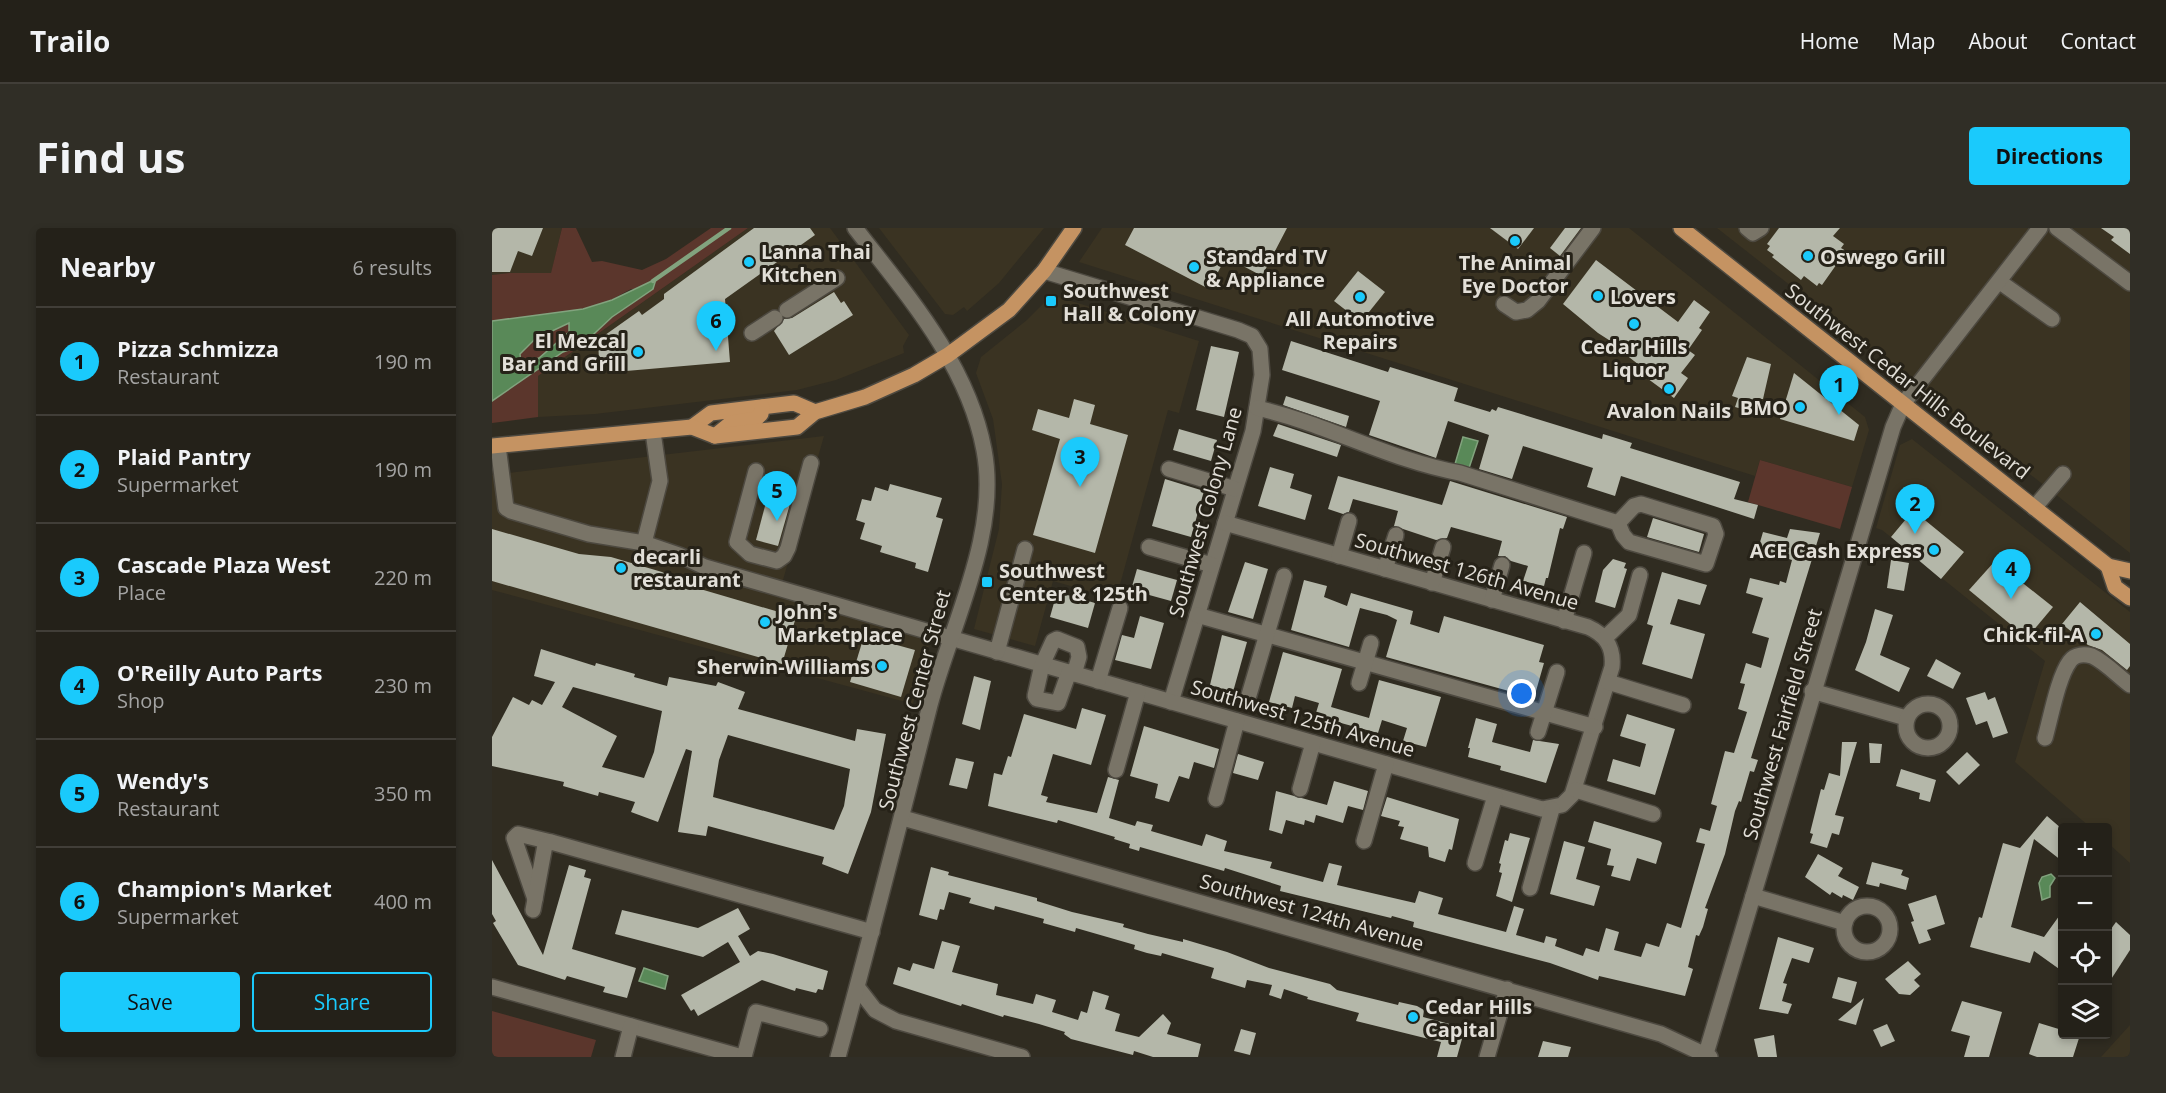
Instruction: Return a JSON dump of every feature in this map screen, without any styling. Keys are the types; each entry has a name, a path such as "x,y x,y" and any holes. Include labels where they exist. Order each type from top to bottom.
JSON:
{"main road":[{"path":"495,446 692,427 715,436 797,427 815,411 874,393 948,355 1009,310 1044,271 1074,228"},
{"name":"Southwest Cedar Hills Boulevard","path":"1681,228 2108,566 2130,571"},
{"path":"692,427 711,412 794,403 815,411"},
{"path":"715,436 731,423 756,419 761,414 762,407"},
{"name":"Southwest Cedar Hills Boulevard","path":"2108,566 2115,587 2130,598"}],"street":[{"name":"Southwest Center Street","path":"838,1057 950,637 980,541 987,487 985,453 979,426 948,355 855,228"},
{"path":"1504,304 1516,312 1533,306 1593,228"},
{"path":"1747,228 1753,233 1761,228"},
{"name":"Southwest Fairfield Street","path":"1707,1056 1812,692 1893,427 1904,404 2040,228"},
{"path":"2057,228 2130,283"},
{"name":"Southwest Colony Lane","path":"1044,271 1252,336 1260,349 1262,375 1257,408 1171,702"},
{"path":"752,333 837,278"},
{"path":"2000,282 2052,319"},
{"path":"1257,408 1348,436 1364,446 1434,469 1460,473 1618,523 1623,535 1635,545 1703,564 1709,559 1716,534 1711,524 1649,504 1634,506 1618,523"},
{"path":"644,543 660,481 653,432"},
{"name":"Southwest 125th Avenue","path":"495,446 508,510 589,534 644,543 705,567 1495,796 1542,809 1552,809"},
{"path":"756,471 737,542 750,554 777,561 784,556 788,548 810,463"},
{"path":"1170,469 1235,489"},
{"path":"2034,508 2063,474"},
{"path":"1339,556 1349,521"},
{"name":"Southwest 126th Avenue","path":"1225,523 1564,621 1596,631 1605,638"},
{"path":"1385,569 1396,535"},
{"path":"1149,547 1212,565"},
{"path":"1432,583 1443,547"},
{"path":"997,652 1025,549"},
{"path":"1564,621 1584,553"},
{"path":"1492,600 1502,565"},
{"path":"1530,888 1552,809 1569,799 1576,790 1608,682 1613,651 1605,638 1629,615 1640,575"},
{"path":"1248,694 1284,576"},
{"path":"1098,681 1120,608"},
{"path":"1197,615 1594,727"},
{"path":"1053,640 1074,644 1079,651 1061,701 1055,704 1040,701 1035,696 1042,665 1053,640"},
{"path":"1359,683 1371,643"},
{"path":"2045,738 2063,676 2069,661 2075,656 2084,654 2098,659 2130,685"},
{"path":"1539,732 1557,672"},
{"path":"1608,682 1683,705"},
{"path":"1116,770 1138,692"},
{"path":"1812,692 1906,718"},
{"path":"1216,799 1237,721"},
{"path":"1300,789 1312,743"},
{"path":"1364,841 1386,764"},
{"path":"1576,790 1653,814"},
{"path":"1476,863 1495,796"},
{"name":"Southwest 124th Avenue","path":"903,818 1661,1034 1707,1056"},
{"path":"551,842 545,845 534,904 514,838 518,834 551,842 872,932"},
{"path":"1753,896 1845,922"},
{"path":"492,987 743,1057 756,1012 820,1029"},
{"path":"858,988 874,1010 896,1021 1022,1057"},
{"path":"1487,1057 1507,989"},
{"path":"622,1057 631,1026"}],"shaded area":[{"path":"492,228 562,228 551,274 492,275"},
{"path":"562,228 576,228 592,262 602,261 642,270 666,259 711,228 748,228 582,345 538,376 538,417 492,423 492,275 551,273","holes":["631,289 653,289 612,317 582,345 563,352 537,369 611,300"]},
{"path":"748,228 830,228 909,335 903,346 904,353 836,380 797,390 595,414 538,417 538,376"},
{"path":"879,228 1044,228 999,283 967,311 964,307 953,315 945,314"},
{"path":"1102,228 1629,228 1865,417 1869,430 1852,487 1760,460 1755,476 1079,262"},
{"path":"1717,228 2130,228 2130,553 1768,268"},
{"path":"656,279 653,289 612,317 582,345 563,352 492,401 492,321 583,309 612,300","holes":["569,323 569,332 539,358 521,365 520,354 535,339"]},
{"path":"1052,295 1199,341 1179,413 1168,410 1116,599 1053,581 1035,646 974,629 999,529 1002,484 993,419 976,373 981,357 1027,320"},
{"path":"824,436 781,587 933,630 913,704 492,590 492,475"},
{"path":"1463,437 1478,441 1469,468 1455,464"},
{"path":"1912,439 2130,612 2130,863 2112,847 2112,823 2085,823 2015,762 2045,661 1882,530 1876,528 1900,445"},
{"path":"1760,460 1852,487 1840,529 1748,502"},
{"path":"2051,874 2055,878 2050,886 2050,897 2042,900 2039,883 2042,877"},
{"path":"644,968 668,976 665,989 639,981"},
{"path":"492,1011 596,1040 591,1057 492,1057"},
{"path":"2130,1025 2130,1057 2101,1057"}],"building":[{"path":"492,228 543,228 532,256 518,251 510,272 492,272"},
{"path":"754,228 810,228 815,235 725,299 730,362 626,371 625,357 599,360 598,340 639,311 642,315 664,299 664,294"},
{"name":"Standard TV & Appliance","path":"1134,228 1287,228 1262,276 1226,257 1209,289 1125,245"},
{"name":"The Animal Eye Doctor","path":"1490,228 1534,228 1518,249"},
{"path":"1565,228 1581,228 1560,256 1550,248"},
{"name":"Oswego Grill","path":"1779,228 1840,228 1833,236 1844,244 1841,248 1846,251 1822,285 1819,283 1817,286 1804,276 1801,280 1772,257 1774,255 1767,250 1770,246 1767,244"},
{"path":"2101,228 2130,228 2130,254 2111,240 2114,237"},
{"path":"1596,260 1678,322 1694,300 1710,312 1699,328 1702,330 1688,350 1695,355 1681,373 1688,378 1674,398 1640,373 1643,368 1625,354 1626,351 1598,333 1563,304"},
{"name":"All Automotive Repairs","path":"1358,271 1385,292 1361,322 1334,301"},
{"path":"834,292 841,303 844,301 853,315 789,355 774,331 784,319 792,318"},
{"path":"1291,341 1388,372 1390,367 1458,388 1454,401 1490,412 1492,409 1496,411 1498,407 1602,439 1603,434 1632,443 1630,448 1740,482 1734,499 1758,505 1754,519 1621,476 1615,496 1587,487 1593,468 1523,446 1512,479 1479,469 1489,435 1448,421 1436,458 1369,435 1380,401 1282,370"},
{"path":"1211,346 1239,352 1224,417 1196,410"},
{"path":"1747,357 1771,364 1763,399 1756,413 1735,407 1738,398 1732,396"},
{"path":"1794,373 1859,425 1854,441 1780,419"},
{"path":"1286,396 1349,416 1346,427 1283,405"},
{"path":"1074,399 1095,405 1090,424 1128,435 1095,553 1033,535 1060,439 1032,430 1038,409 1069,418"},
{"path":"1278,424 1341,445 1337,457 1273,436"},
{"path":"1179,429 1217,440 1211,461 1173,450"},
{"path":"1270,467 1294,474 1290,488 1312,495 1305,520 1258,506"},
{"path":"1338,476 1442,505 1450,481 1567,517 1563,529 1560,528 1544,586 1523,581 1528,566 1511,561 1505,556 1498,556 1502,541 1451,527 1447,538 1436,540 1394,526 1398,511 1353,499 1349,512 1343,514 1328,509"},
{"path":"1165,479 1204,491 1191,537 1152,526"},
{"path":"890,484 942,498 936,517 943,519 928,572 915,568 916,563 880,552 882,546 860,539 865,523 856,520 862,499 871,501 875,487 888,491"},
{"path":"769,491 792,497 778,546 756,540"},
{"path":"1915,512 1964,552 1941,579 1891,537 1911,513 1913,515"},
{"path":"1653,518 1704,534 1699,552 1647,537"},
{"path":"492,529 579,554 611,557 662,572 690,586 796,617 782,664 492,581"},
{"path":"1790,529 1820,533 1751,758 1758,760 1754,772 1750,771 1741,802 1739,801 1735,811 1725,854 1705,908 1708,909 1703,927 1699,936 1696,935 1688,967 1693,969 1685,996 1599,976 1598,980 1550,963 1413,927 1414,922 1280,891 1281,886 1225,868 1224,871 1140,847 1139,851 1129,848 1130,844 1114,839 1115,837 1058,820 1057,823 988,806 994,773 1002,775 1008,756 1011,757 1024,714 1076,729 1082,708 1106,715 1091,765 1053,754 1041,795 1048,797 1046,802 1097,813 1108,777 1119,780 1109,818 1135,826 1137,821 1153,825 1151,831 1202,846 1206,834 1227,841 1224,851 1272,862 1270,868 1323,882 1329,863 1342,866 1337,885 1415,903 1419,891 1443,898 1438,914 1506,932 1514,906 1524,909 1516,935 1544,943 1546,936 1557,939 1555,946 1583,956 1586,948 1599,952 1606,928 1619,932 1614,950 1641,957 1646,943 1659,947 1667,923 1681,928 1705,844 1696,842 1700,828 1710,831 1717,806 1711,804 1725,751 1734,753 1747,712 1738,709 1745,684 1740,683 1746,663 1761,668 1769,638 1752,633 1763,598 1746,593 1750,578 1779,585 1780,581 1786,583 1792,560 1758,549 1763,532 1787,538"},
{"path":"1613,559 1626,563 1624,568 1627,569 1615,608 1595,602 1603,570"},
{"path":"1891,560 1909,563 1904,591 1887,588"},
{"path":"1995,561 2053,607 2027,638 1969,590"},
{"path":"1245,562 1268,569 1253,619 1228,612"},
{"path":"1137,569 1177,580 1171,601 1131,590"},
{"path":"1662,572 1707,585 1700,605 1678,599 1670,624 1705,634 1692,679 1642,664 1653,626 1647,624"},
{"path":"1304,580 1327,586 1324,597 1347,606 1351,593 1413,611 1410,624 1439,633 1444,616 1544,645 1539,662 1544,663 1534,698 1386,657 1397,620 1387,615 1360,608 1349,647 1291,630"},
{"path":"1057,592 1095,603 1088,628 1050,617"},
{"name":"Chick-fil-A","path":"2080,602 2130,644 2130,666 2127,670 2102,650 2088,645 2062,624"},
{"path":"1875,609 1893,615 1880,655 1910,668 1899,692 1855,670"},
{"path":"1140,616 1164,623 1151,669 1115,660 1122,635 1134,638"},
{"path":"1222,635 1247,642 1233,692 1210,685"},
{"name":"Sherwin-Williams","path":"864,636 915,650 901,697 850,682"},
{"path":"541,649 595,666 596,663 635,674 634,677 667,686 669,677 716,686 718,682 745,692 738,709 855,741 857,729 886,734 871,812 848,874 822,864 824,857 708,826 706,836 678,832 692,751 686,749 658,822 631,812 635,802 599,792 598,796 563,786 564,782 492,766 492,737 513,697 529,705 532,700 542,705 555,682 534,676","holes":["573,687 662,711 654,752 644,778 602,767 617,736 562,707","728,735 850,769 844,806 834,830 713,797 719,760"]},
{"path":"1283,652 1342,669 1331,707 1369,718 1379,680 1441,697 1426,747 1403,741 1407,728 1382,720 1378,733 1315,716 1319,703 1295,696 1292,708 1269,702"},
{"path":"1936,659 1961,673 1953,689 1927,676"},
{"path":"974,676 991,681 980,730 962,724"},
{"path":"1985,692 1988,700 1995,697 2008,733 1993,738 1987,721 1976,725 1966,698"},
{"path":"1627,714 1675,729 1655,795 1607,781 1613,759 1640,767 1646,744 1620,736"},
{"path":"1476,718 1497,724 1492,742 1530,752 1533,740 1559,744 1546,783 1500,770 1501,766 1468,757 1470,748 1468,748"},
{"path":"1144,726 1219,749 1214,768 1194,762 1189,779 1179,776 1169,802 1155,798 1158,784 1130,776"},
{"path":"1842,742 1857,742 1835,815 1844,817 1839,835 1832,833 1827,848 1810,843 1813,834 1810,833 1821,789 1824,790 1829,773 1840,776"},
{"path":"1869,743 1882,744 1880,763 1870,763"},
{"path":"1967,752 1980,765 1959,785 1946,772"},
{"path":"1238,754 1264,762 1258,780 1233,773"},
{"path":"956,758 974,762 967,789 949,785"},
{"path":"1901,769 1936,780 1930,802 1919,799 1920,793 1896,786"},
{"path":"1334,781 1368,791 1363,810 1348,806 1343,823 1316,815 1314,823 1305,820 1304,825 1286,820 1282,834 1269,830 1276,791 1327,805"},
{"path":"1387,797 1459,819 1452,850 1449,849 1445,862 1429,857 1428,847 1400,839 1404,827 1398,826 1400,821 1381,816"},
{"path":"2047,816 2058,826 2058,858 2034,839 2011,927 2044,937 2058,918 2058,968 2034,951 2030,963 1970,947 1979,917 1982,918 2003,843 2020,848"},
{"path":"1594,821 1660,841 1662,843 1656,864 1637,858 1630,881 1611,876 1614,866 1607,865 1611,849 1588,842"},
{"path":"1510,833 1530,838 1512,902 1496,896 1502,873 1499,872 1501,864 1499,863 1505,840 1508,841"},
{"path":"1564,841 1585,847 1576,879 1600,886 1594,906 1550,894"},
{"path":"1818,854 1843,868 1838,876 1859,887 1853,900 1843,895 1842,898 1832,892 1830,895 1805,877"},
{"path":"492,860 543,955 569,865 586,870 584,877 591,879 572,949 636,968 627,998 603,992 605,987 567,976 565,980 518,965 493,923 496,921 492,914"},
{"path":"1872,862 1903,870 1901,875 1909,878 1906,890 1880,883 1879,887 1866,884"},
{"path":"931,867 949,872 948,875 1037,898 1037,901 1072,912 1124,924 1123,927 1183,942 1183,939 1227,952 1269,968 1330,984 1337,990 1398,1005 1399,1002 1417,1006 1424,1010 1423,1017 1465,1028 1457,1057 1437,1057 1441,1042 1356,1021 1359,1013 1307,999 1308,997 1284,989 1281,999 1269,995 1272,985 1247,980 1245,988 1211,978 1214,968 1162,953 1161,956 1147,953 1134,949 1135,945 1076,928 1075,932 1043,923 1044,919 995,906 994,910 969,903 971,898 949,892 944,910 940,909 937,920 919,915"},
{"path":"1936,895 1945,924 1927,930 1931,940 1919,944 1911,922 1914,921 1908,904"},
{"path":"738,908 750,929 738,936 750,956 758,951 828,971 823,990 818,989 816,993 796,988 795,991 762,980 698,1016 694,1009 691,1011 681,995 740,962 728,942 703,957 615,934 622,910 698,928"},
{"path":"2116,922 2130,935 2130,950 2112,978 2112,931"},
{"path":"1778,937 1814,948 1809,963 1792,958 1783,983 1787,984 1782,1001 1792,1004 1788,1014 1759,1009"},
{"path":"942,941 960,946 952,972 998,984 996,995 1033,1004 1036,994 1056,1000 1052,1012 1078,1020 1081,1011 1087,1013 1093,991 1109,996 1105,1009 1120,1014 1115,1031 1139,1037 1163,1014 1171,1023 1167,1034 1201,1044 1198,1057 1153,1057 1134,1051 1133,1055 1071,1039 1064,1034 1065,1032 1039,1024 1004,1015 1003,1017 962,1004 961,1006 893,984 898,967 910,971 913,963 934,969"},
{"path":"1908,961 1921,974 1914,980 1920,986 1910,995 1899,994 1885,979"},
{"path":"1838,977 1857,982 1851,1003 1832,998"},
{"path":"1864,998 1856,1025 1838,1020"},
{"path":"1962,1001 2002,1012 1989,1057 1964,1057 1970,1036 1951,1031"},
{"path":"2039,1023 2058,1029 2058,1039 2079,1039 2073,1057 2037,1057 2029,1054"},
{"path":"1887,1024 1895,1041 1881,1047 1873,1030"},
{"path":"1241,1029 1256,1033 1250,1055 1234,1051"},
{"path":"1774,1035 1777,1057 1758,1057 1754,1039"},
{"path":"1543,1041 1571,1047 1568,1057 1538,1057"}],"waterway":[{"path":"653,281 729,228"}],"place":[{"name":"The Animal Eye Doctor","path":"1515,241"},
{"name":"Oswego Grill","path":"1808,256"},
{"name":"Lanna Thai Kitchen","path":"749,262"},
{"name":"Standard TV & Appliance","path":"1194,267"},
{"name":"Lovers","path":"1598,296"},
{"name":"All Automotive Repairs","path":"1360,297"},
{"name":"Southwest Hall & Colony","path":"1051,301"},
{"name":"Cedar Hills Liquor","path":"1634,324"},
{"name":"Champion's Market","path":"716,351"},
{"name":"El Mezcal Bar and Grill","path":"638,352"},
{"name":"Avalon Nails","path":"1669,389"},
{"name":"BMO","path":"1800,407"},
{"name":"Pizza Schmizza","path":"1839,415"},
{"name":"Cascade Plaza West","path":"1080,487"},
{"name":"Wendy's","path":"777,521"},
{"name":"Plaid Pantry","path":"1915,534"},
{"name":"ACE Cash Express","path":"1934,550"},
{"name":"decarli restaurant","path":"621,568"},
{"name":"Southwest Center & 125th","path":"987,582"},
{"name":"O'Reilly Auto Parts","path":"2011,599"},
{"name":"John's Marketplace","path":"765,622"},
{"name":"Chick-fil-A","path":"2096,634"},
{"name":"Sherwin-Williams","path":"882,666"},
{"name":"Cedar Hills Capital","path":"1413,1017"}]}
